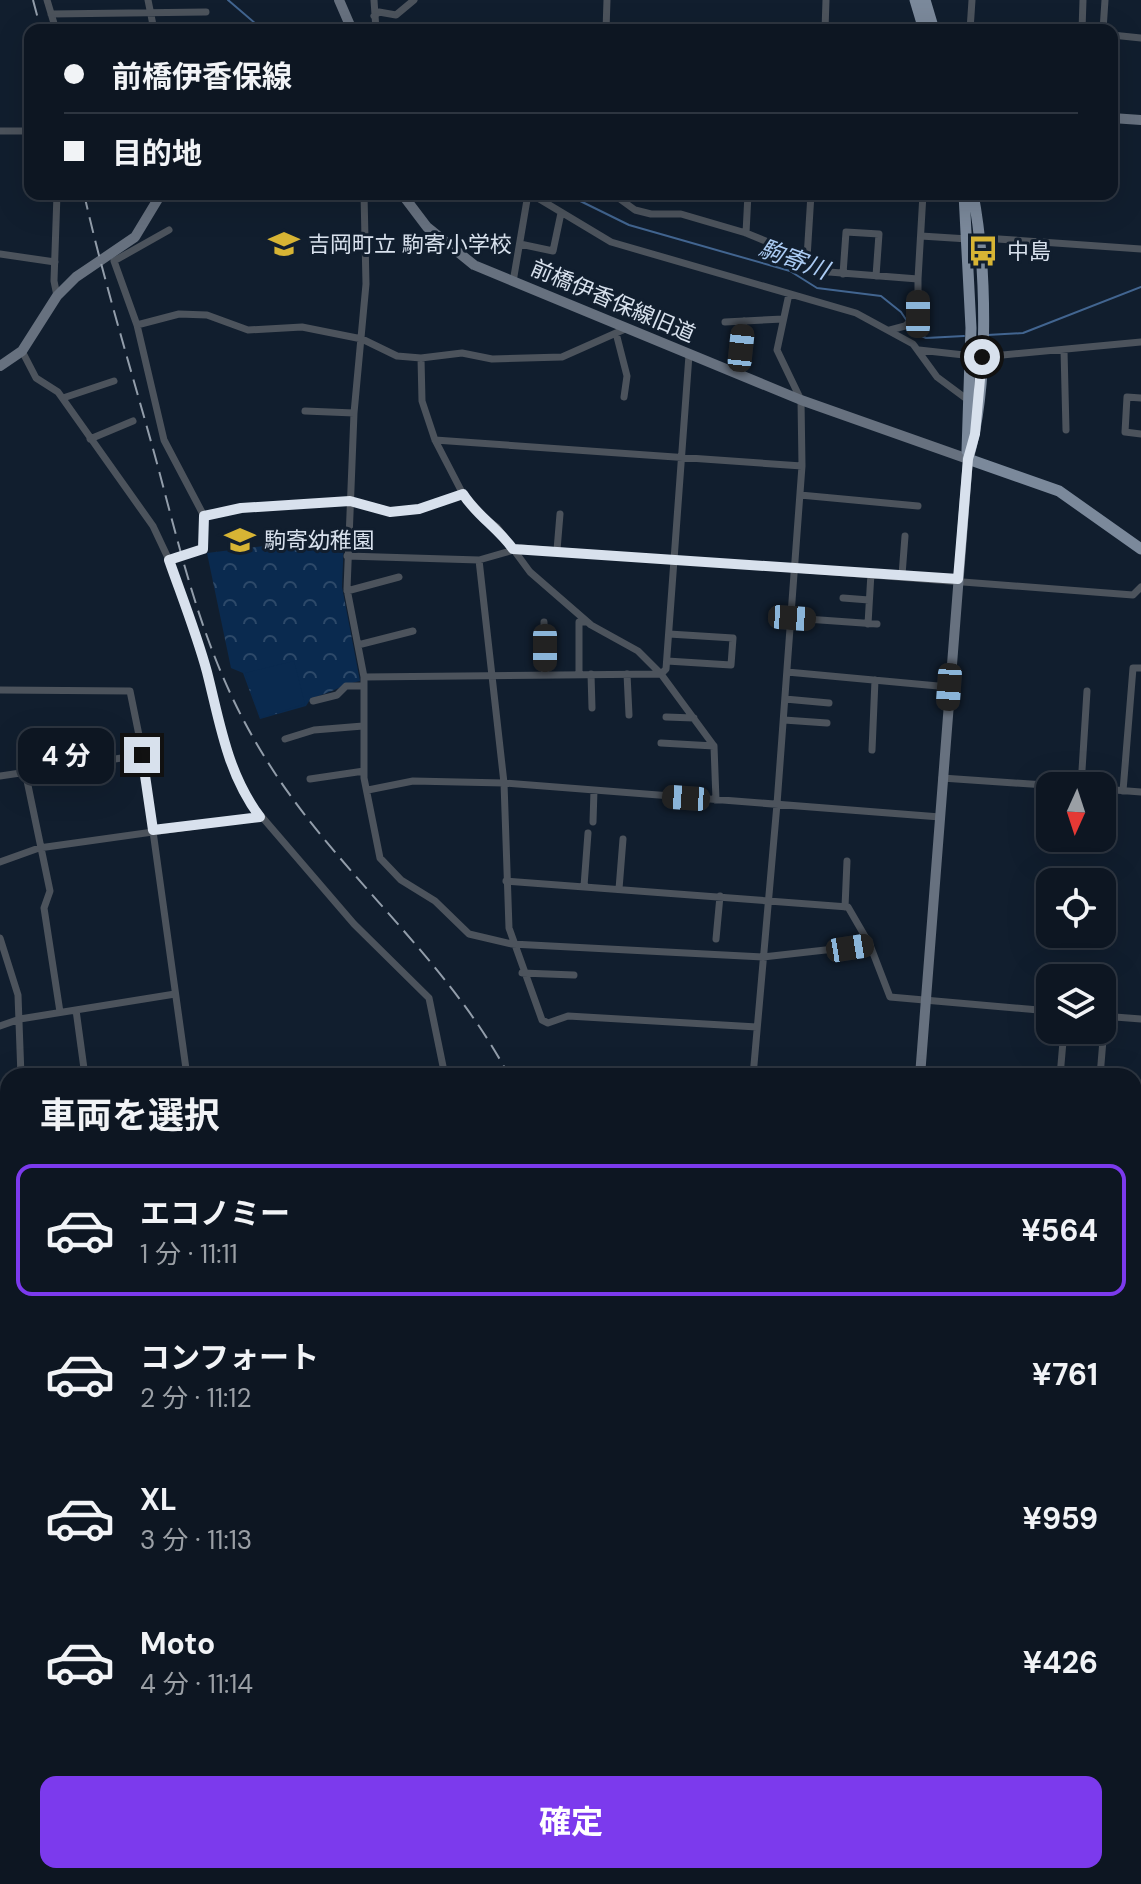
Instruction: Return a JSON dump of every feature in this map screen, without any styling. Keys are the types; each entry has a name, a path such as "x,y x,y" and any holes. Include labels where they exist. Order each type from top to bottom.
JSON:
{"main road":[{"path":"915,0 922,24"},
{"path":"925,0 932,24"},
{"path":"965,200 976,328"},
{"path":"968,459 975,434 973,200"},
{"path":"968,459 968,400 976,357"},
{"path":"968,459 1059,491 1141,549"}],"street":[{"path":"47,0 54,24"},
{"path":"148,0 153,24"},
{"path":"339,0 350,24"},
{"path":"374,0 375,24"},
{"path":"374,16 379,12 396,15 414,0"},
{"path":"606,24 607,0"},
{"path":"825,24 826,0"},
{"path":"970,24 972,0"},
{"path":"1082,24 1083,0"},
{"path":"1103,24 1105,0"},
{"path":"51,14 206,12"},
{"path":"1118,36 1141,38"},
{"path":"1118,118 1141,120"},
{"path":"0,131 24,131"},
{"path":"57,200 57,296"},
{"path":"158,200 138,242 114,261 137,325 164,440 204,516 203,549 169,560"},
{"path":"364,200 367,241 362,339 354,413 347,591 364,681 364,771 376,849 384,864 401,880 435,901 469,934 512,944 763,957 870,945"},
{"name":"前橋伊香保線旧道","path":"407,200 427,227 474,265 621,331 801,400 968,459"},
{"path":"513,282 528,200"},
{"path":"539,200 611,242 856,313 890,330 919,350 937,377 968,400"},
{"path":"621,200 635,210 651,214 681,214 746,233 807,258 829,272 918,279"},
{"path":"746,233 748,200"},
{"path":"807,258 811,200"},
{"path":"890,330 905,326 918,314 923,200"},
{"path":"520,244 553,251 561,213"},
{"path":"0,366 22,351 57,296 76,277 138,242 169,230"},
{"path":"843,274 846,232 879,234 876,276"},
{"path":"921,236 968,239"},
{"path":"984,238 1141,249"},
{"path":"0,254 55,262"},
{"path":"754,1068 802,466 801,400 777,350 789,294"},
{"path":"137,325 179,314 207,315 248,330 302,327 362,339 397,356 421,358 462,353 492,359 562,357 621,331 627,376 624,397"},
{"path":"725,322 783,319"},
{"path":"738,374 744,321"},
{"path":"919,350 976,357 1141,342"},
{"path":"1064,350 1066,430"},
{"path":"22,351 36,378 63,398 153,526 169,560 207,672 226,751 237,779 260,817 354,924 429,998 443,1068"},
{"path":"661,674 667,661 689,355"},
{"path":"421,358 422,401 435,440 463,494 475,511 497,527 530,572 587,622 638,651 661,674 714,746 716,800"},
{"path":"63,398 114,381"},
{"path":"1141,398 1127,397 1125,432 1141,434"},
{"path":"305,411 354,413"},
{"path":"90,439 133,421"},
{"path":"435,440 802,466"},
{"path":"921,1068 968,459"},
{"path":"204,516 241,508 350,501 390,512 419,509 463,494"},
{"path":"800,495 918,506"},
{"path":"557,550 560,514"},
{"path":"902,575 905,536"},
{"path":"347,556 479,560 513,549 557,550 1133,595 1141,587"},
{"path":"479,560 504,783 506,881 512,944 542,1020 548,1023 568,1016 757,1027"},
{"path":"792,618 872,624 869,600 871,573"},
{"path":"347,591 399,577"},
{"path":"843,598 869,600"},
{"path":"544,622 545,675"},
{"path":"579,674 579,622 587,622"},
{"path":"358,645 413,631"},
{"path":"667,661 731,665 733,638 669,634"},
{"path":"1123,791 1133,668 1141,668"},
{"path":"787,672 949,687"},
{"path":"591,674 592,708"},
{"path":"627,674 629,715"},
{"path":"313,701 337,695 346,686 364,681 491,675 661,674"},
{"path":"872,750 875,680"},
{"path":"0,690 130,691 142,755 186,1068"},
{"path":"1082,772 1087,691"},
{"path":"785,699 829,703"},
{"path":"666,717 694,718"},
{"path":"784,720 827,723"},
{"path":"285,739 314,730 363,726"},
{"path":"661,743 714,746"},
{"path":"0,776 142,755"},
{"path":"25,771 50,891 44,908 60,1012"},
{"path":"310,779 364,771"},
{"path":"942,778 1036,784"},
{"path":"368,790 413,781 504,783 940,817"},
{"path":"593,822 594,790"},
{"path":"1116,790 1141,792"},
{"path":"0,862 39,848 260,817"},
{"path":"584,886 588,833"},
{"path":"619,889 623,839"},
{"path":"847,861 845,907 870,945 890,997 1036,1010"},
{"path":"506,881 845,907"},
{"path":"716,939 720,896"},
{"path":"0,938 4,966 18,995 21,1068"},
{"path":"522,973 574,975"},
{"path":"0,1026 20,1019 175,994"},
{"path":"76,1010 84,1068"},
{"path":"1116,1017 1141,1019"},
{"path":"1061,1068 1063,1044"},
{"path":"1100,1068 1102,1044"}],"green space":[{"path":"344,536 342,587 360,681 311,698 306,706 260,719 243,673 231,668 207,553"},
{"path":"294,661 305,704 260,718 245,673"}],"waterway":[{"name":"駒寄川","path":"228,0 256,24"},
{"name":"駒寄川","path":"578,200 629,225 790,271 817,288 881,296 901,312 915,333 926,338 964,336"},
{"name":"駒寄川","path":"987,335 1023,333 1141,287"}],"railway":[{"path":"33,0 39,24"},
{"path":"86,200 186,572 211,647 243,720 292,798 454,992 504,1068"}],"place":[{"name":"吉岡町立 駒寄小学校","path":"284,244"},
{"name":"中島","path":"983,251"},
{"name":"駒寄幼稚園","path":"240,540"}],"route":[{"path":"142,755 153,830 260,817 237,779 226,751 207,672 169,560 203,549 204,516 241,508 350,501 390,512 419,509 463,494 475,511 497,527 513,549 958,579 968,459 975,434 982,357"}]}
